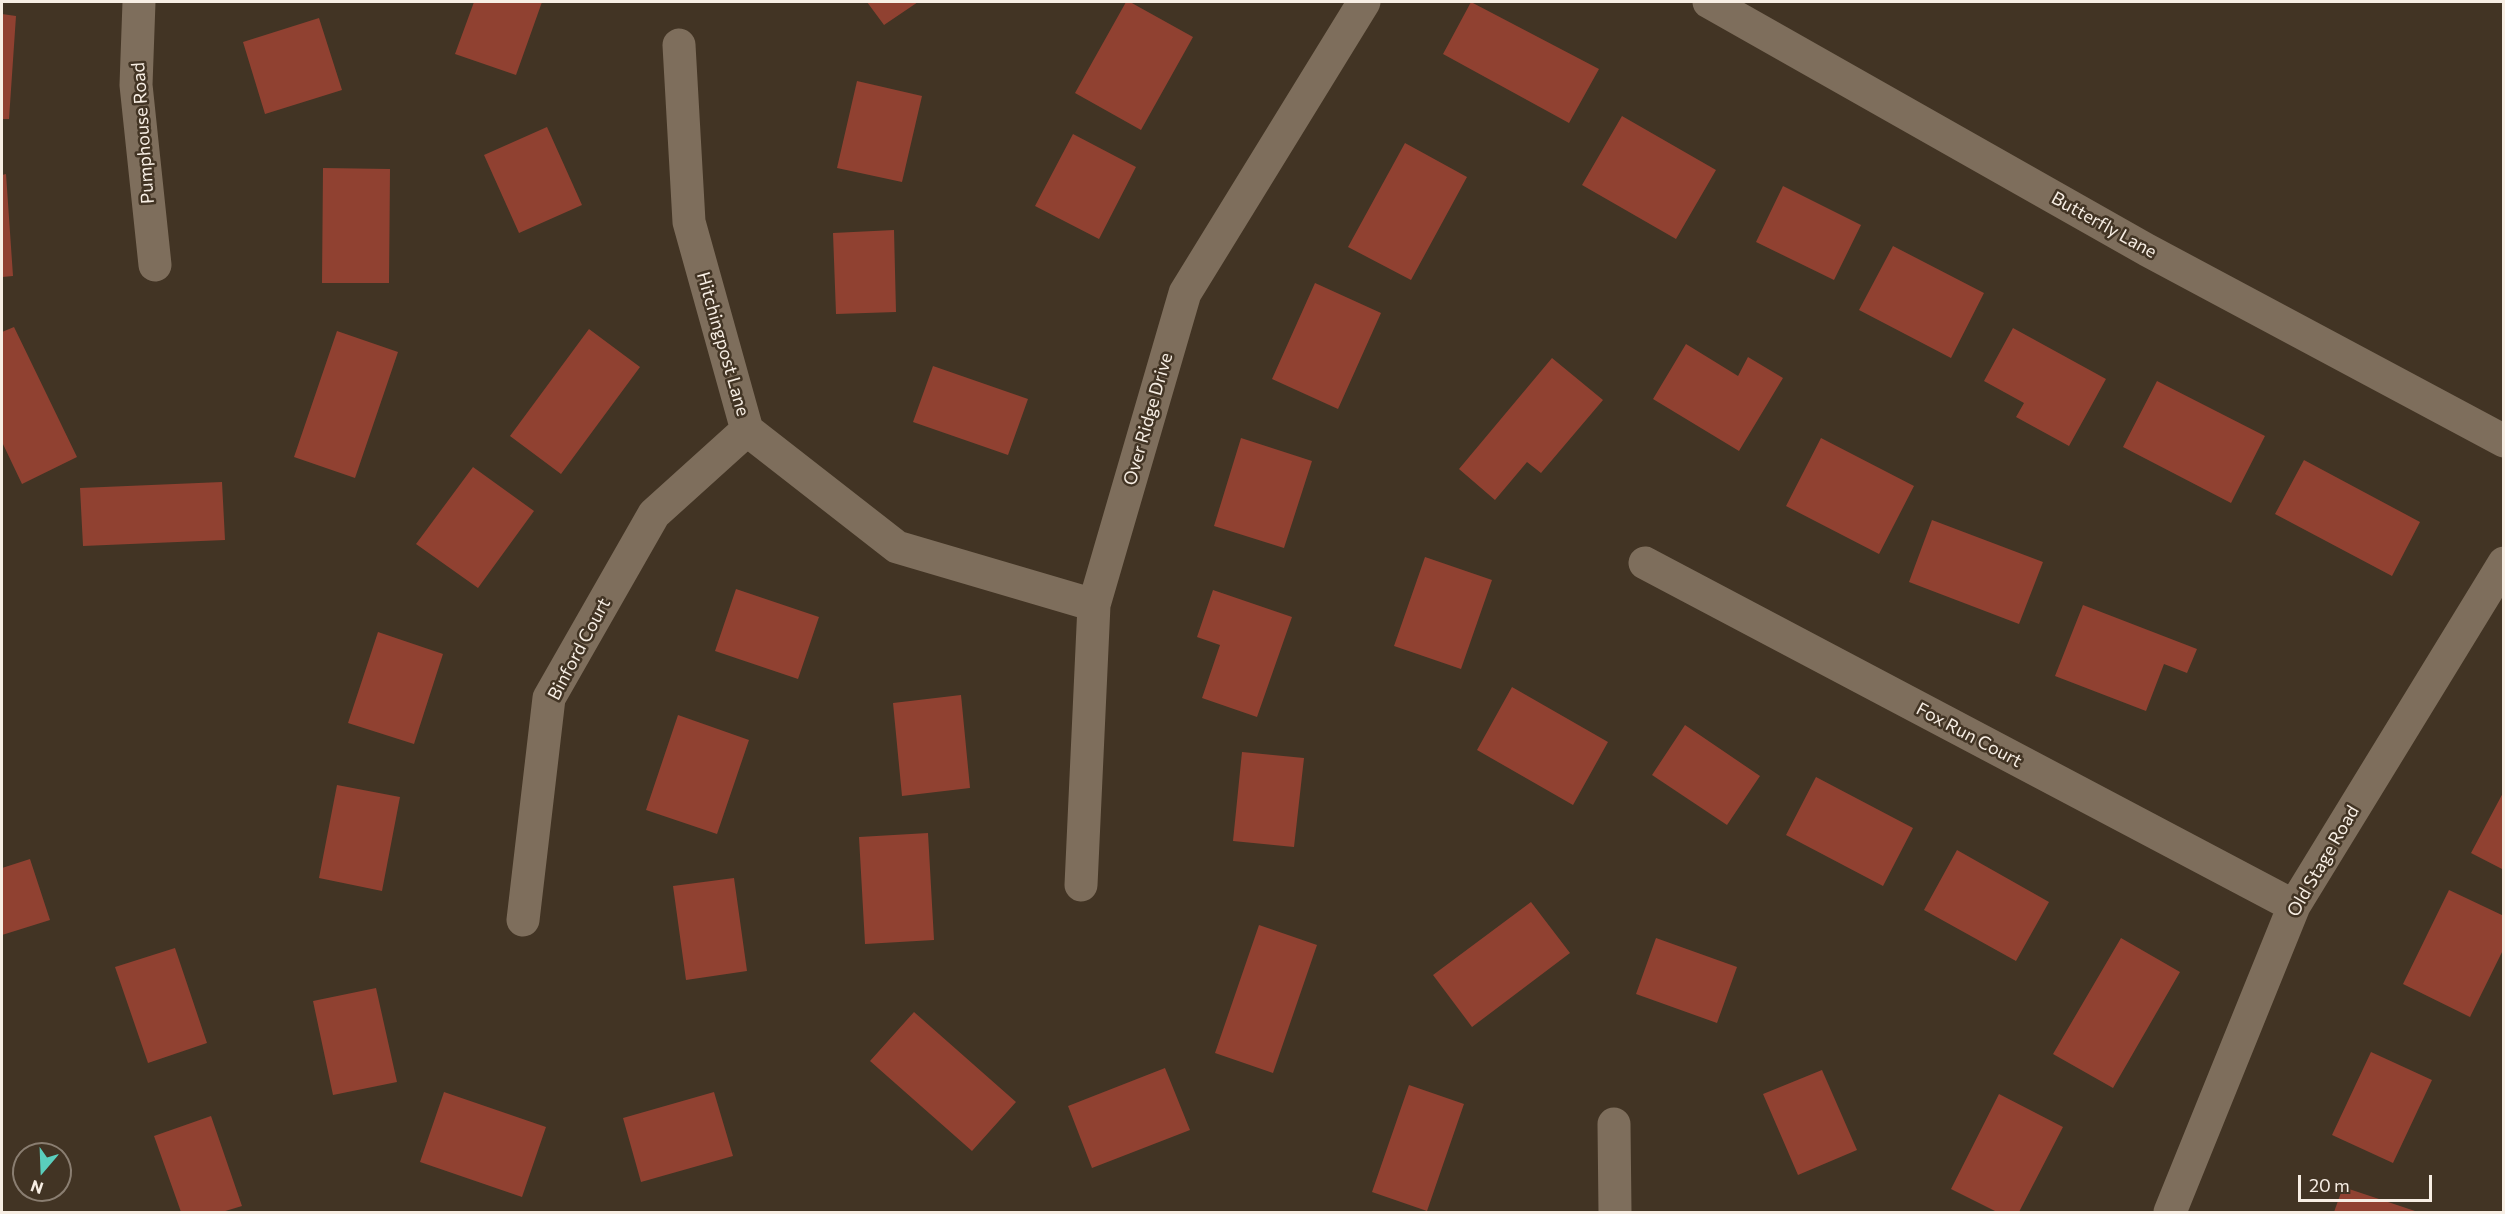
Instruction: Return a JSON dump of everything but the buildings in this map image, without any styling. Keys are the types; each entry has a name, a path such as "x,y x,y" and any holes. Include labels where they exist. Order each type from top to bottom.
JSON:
{"street":[{"name":"Pumphouse Road","path":"139,2 136,85 154,265"},
{"name":"Over Ridge Drive","path":"1081,885 1094,605 1185,293 1364,2"},
{"name":"Butterfly Lane","path":"1709,2 2147,250 2504,441"},
{"name":"Hitchingpost Lane","path":"679,45 689,222 747,430 897,547 1094,605"},
{"name":"Binford Court","path":"523,920 549,698 654,514 747,430"},
{"name":"Fox Run Court","path":"1645,563 2294,906"},
{"name":"Old Stage Road","path":"2170,1212 2294,906 2504,563"},
{"path":"1614,1124 1615,1212"}]}
